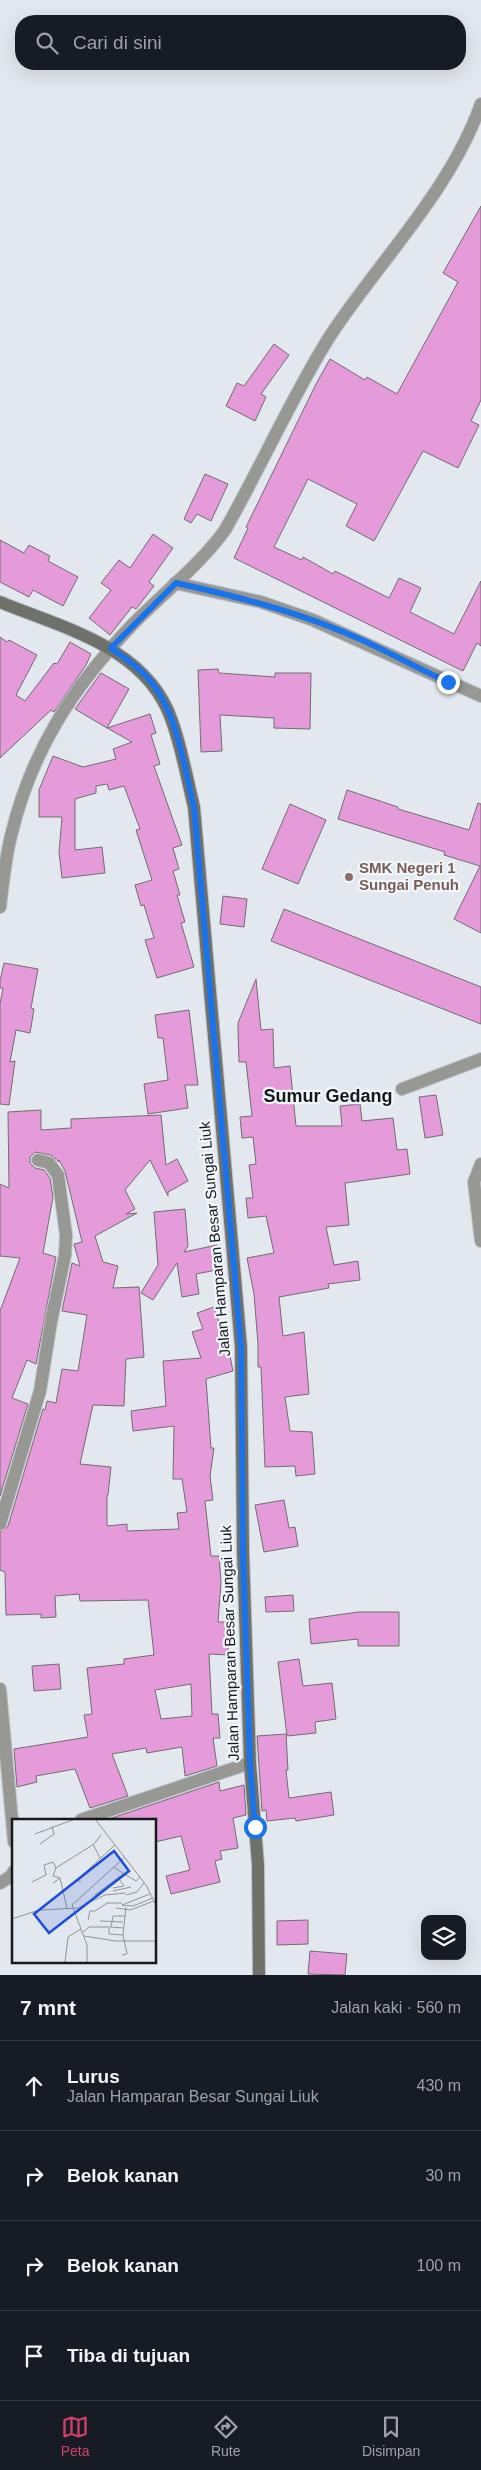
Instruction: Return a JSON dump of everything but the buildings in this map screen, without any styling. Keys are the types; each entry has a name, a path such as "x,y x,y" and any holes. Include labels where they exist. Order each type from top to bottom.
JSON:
{"street":[{"path":"0,907 10,837 26,784 45,740 77,691 111,648 210,550 225,530 330,336 450,168 473,127 481,104"},
{"path":"176,583 261,602 313,620 481,696"},
{"name":"Jalan Hamparan Besar Sungai Liuk","path":"0,602 111,648 146,676 160,694 172,721 194,807 241,1347 243,1552 250,1764 258,1865 259,1975"},
{"path":"402,1090 481,1059"},
{"path":"0,1524 40,1391 51,1322 65,1255 66,1235 58,1175 49,1163 38,1160"},
{"path":"481,1164 474,1182 481,1241"},
{"path":"0,1689 1,1718 12,1823"},
{"path":"84,1819 250,1764"},
{"path":"0,1883 12,1874"}],"place":[{"name":"SMK Negeri 1 Sungai Penuh","path":"349,877"}],"district":[{"name":"Sumur Gedang","path":"328,1096"}],"route":[{"path":"255,1827 250,1764 243,1552 241,1347 194,807 172,721 160,694 146,676 111,648 176,583 261,602 313,620 343,632 448,682"}]}
